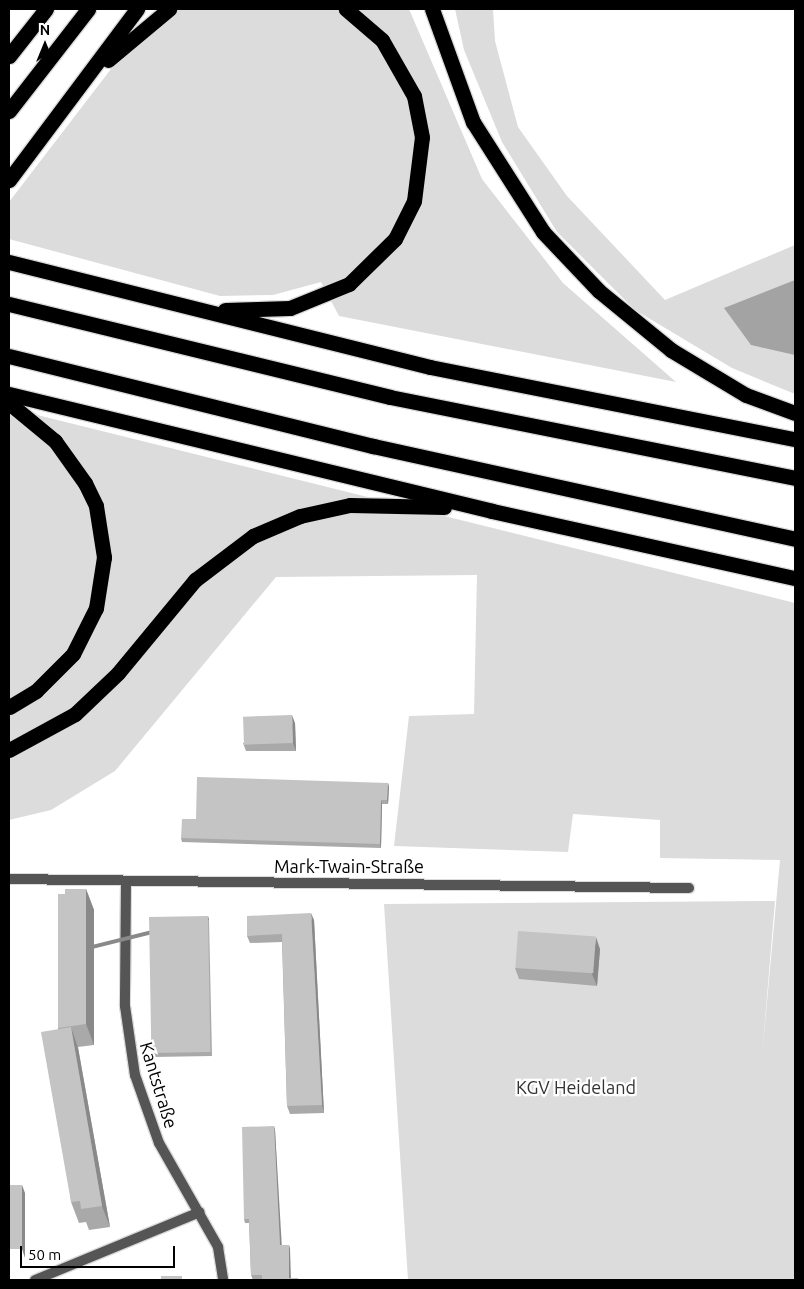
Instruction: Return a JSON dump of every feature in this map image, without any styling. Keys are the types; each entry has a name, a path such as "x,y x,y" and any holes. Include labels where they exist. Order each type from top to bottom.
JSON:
{"highway":[{"path":"9,56 46,9"},
{"path":"9,111 88,9"},
{"path":"9,180 137,9"},
{"path":"86,79 169,9"},
{"path":"129,294 224,310 290,308 349,284 394,239 419,180 419,116 395,57 368,25 346,9"},
{"path":"432,9 473,122 543,232 599,291 671,350 746,395 795,413"},
{"path":"9,262 129,294 430,366 795,439"},
{"path":"9,304 390,397 795,478"},
{"path":"9,356 373,446 795,539"},
{"path":"9,394 492,511 795,578"},
{"path":"9,403 55,441 85,483 98,515 104,557 96,608 73,654 36,691 9,707"},
{"path":"9,750 76,714 118,673 201,575 232,549 275,525 324,509 376,503 492,511"}],"street":[{"name":"Mark-Twain-Straße","path":"9,879 689,888"},
{"name":"Kantstraße","path":"126,882 125,1006 129,1048 160,1143 218,1246 223,1280"},
{"path":"35,1280 200,1212"}],"green space":[{"path":"157,9 409,9 482,179 563,283 676,382 339,316 321,282 273,295 220,296 9,239 9,202"},
{"path":"455,9 493,9 495,41 518,127 567,196 665,300 795,245 795,394 732,368 635,310 557,232 502,142 464,50"},
{"name":"KGV Heideland","path":"9,408 795,603 795,1280 408,1280 384,904 775,901 762,1056 780,860 660,858 660,820 573,814 568,852 394,846 409,716 474,714 477,575 276,577 115,771 51,810 9,820"}],"shaded area":[{"path":"795,280 795,355 751,345 724,308"}],"building":[{"path":"292,715 293,743 244,745 243,717"},
{"path":"197,777 388,783 387,800 381,800 380,844 181,838 182,819 196,819"},
{"path":"65,889 86,889 86,1024 58,1028 58,894 65,894"},
{"path":"311,913 322,1105 287,1106 282,934 247,936 247,916"},
{"path":"208,916 210,1052 151,1053 149,917"},
{"path":"518,931 596,936 593,973 515,968"},
{"path":"71,1027 102,1206 81,1209 80,1201 71,1202 41,1032"},
{"path":"274,1126 280,1245 289,1245 289,1278 298,1278 298,1280 262,1280 262,1275 251,1275 249,1219 244,1219 242,1127"},
{"path":"9,1185 22,1185 22,1249 9,1249"},
{"path":"161,1276 182,1276 182,1280 161,1280"}]}
